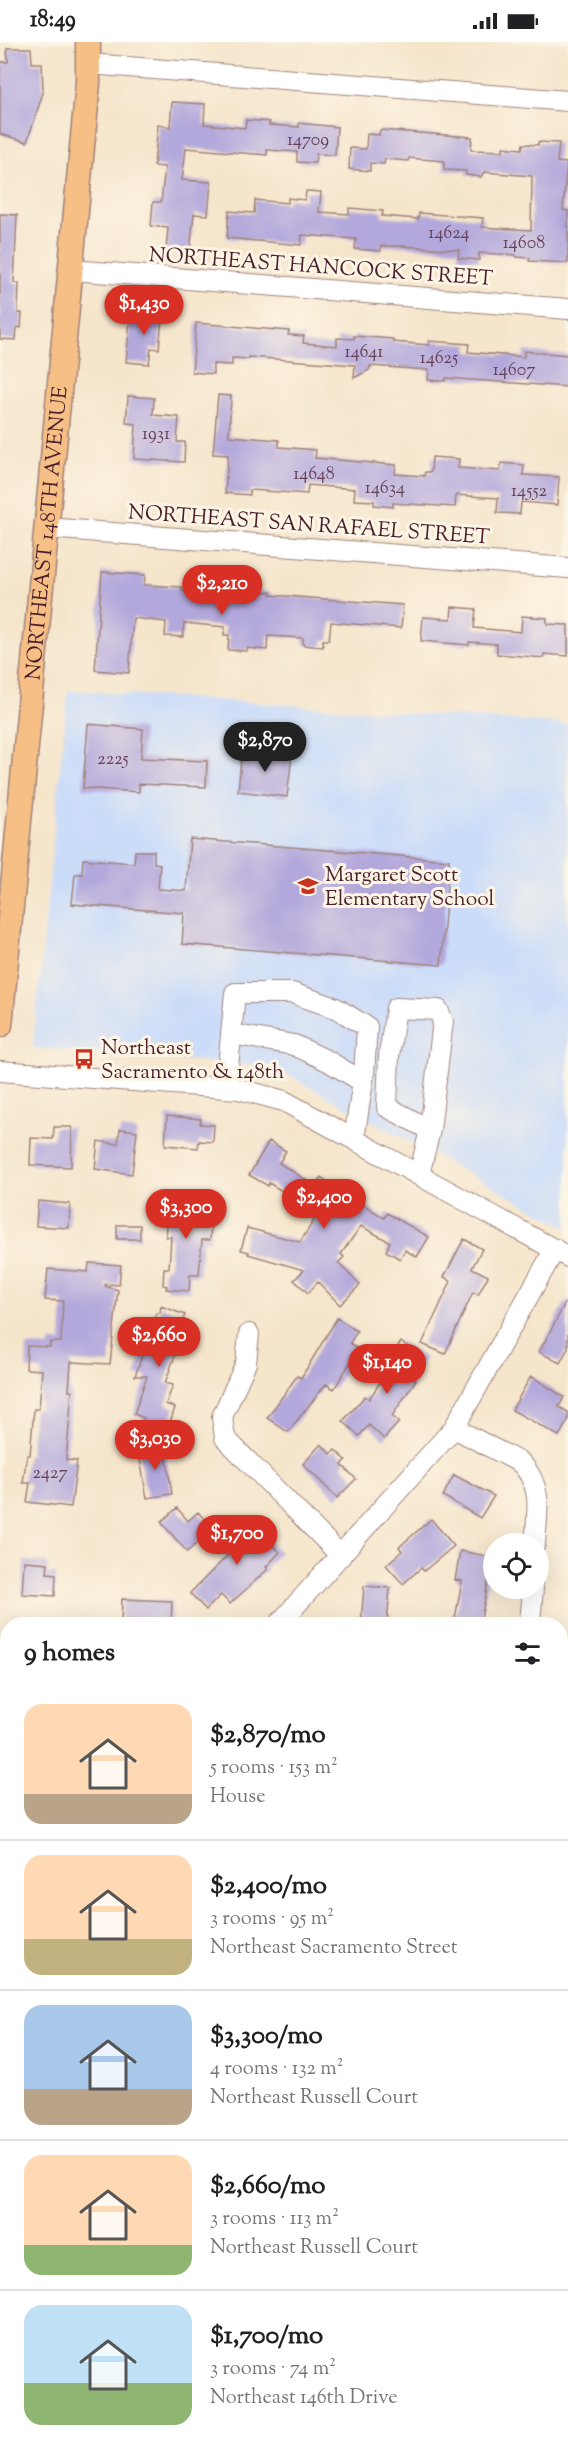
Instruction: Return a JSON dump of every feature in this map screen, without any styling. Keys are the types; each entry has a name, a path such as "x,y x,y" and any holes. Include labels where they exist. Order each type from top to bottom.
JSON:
{"main road":[{"name":"NORTHEAST 148TH AVENUE","path":"0,1025 71,270 89,53"}],"street":[{"path":"89,53 568,101"},
{"name":"NORTHEAST HANCOCK STREET","path":"71,270 568,309"},
{"name":"NORTHEAST SAN RAFAEL STREET","path":"47,528 568,568"},
{"path":"226,1088 235,993 292,993 336,1008 367,1027 363,1082 354,1139"},
{"path":"419,1175 430,1130 442,1022 438,1010 396,1008 389,1056 387,1107 430,1130"},
{"path":"231,1034 294,1045 328,1061 363,1082"},
{"path":"0,1071 226,1088 264,1094 284,1101 561,1253 454,1428 285,1617"},
{"path":"249,1334 246,1363 222,1417 225,1438 341,1557"},
{"path":"454,1428 520,1463 529,1472 538,1500 536,1533"},
{"path":"530,1617 531,1599"}],"shaded area":[{"name":"Margaret Scott Elementary School","path":"68,690 568,724 568,1228 286,1074 263,1066 33,1048"}],"building":[{"path":"7,48 31,48 32,63 42,63 43,93 27,142 0,134 0,62 8,62"},
{"path":"172,102 205,104 204,124 245,128 246,120 270,122 269,125 299,127 299,123 337,127 335,155 316,154 315,163 297,162 297,152 267,150 267,155 186,148 182,180 211,182 208,215 194,214 190,252 166,250 168,228 151,226 153,202 161,202 165,167 154,166 158,125 170,127"},
{"path":"380,130 472,137 471,150 503,151 503,147 522,149 523,144 559,143 557,162 567,163 563,210 568,211 568,263 529,261 530,258 516,257 516,255 479,253 479,260 458,258 459,250 402,246 381,246 381,251 355,249 356,239 302,235 301,245 227,238 229,211 254,213 255,200 288,203 288,198 305,200 306,191 321,192 319,212 349,214 349,208 383,211 382,216 418,219 419,213 483,218 482,227 531,230 532,176 484,172 481,177 466,175 466,171 444,170 444,161 409,158 408,161 385,159 384,164 370,163 370,171 349,169 350,148 366,149 367,134 379,135"},
{"path":"0,214 17,215 14,283 19,283 18,313 22,313 21,328 17,327 16,340 0,339"},
{"path":"142,308 163,310 159,349 151,348 149,364 126,362 130,321 140,322"},
{"path":"196,323 289,331 288,335 304,336 303,343 337,346 337,338 354,339 354,336 429,345 429,341 469,344 468,352 524,357 524,351 568,355 568,387 446,378 445,381 428,380 429,370 370,366 369,370 354,378 355,365 249,357 249,359 232,358 232,365 213,364 213,374 192,372"},
{"path":"218,395 231,396 229,436 279,440 279,447 316,450 315,458 396,465 395,474 424,476 425,472 431,472 432,457 459,459 458,468 500,471 501,463 524,465 523,475 559,477 557,505 521,502 520,514 497,513 498,498 456,495 455,507 393,503 393,507 374,505 374,501 354,500 355,489 308,485 307,494 250,490 250,495 225,493 228,455 213,454"},
{"path":"128,396 154,398 153,415 179,417 177,442 185,442 184,462 134,459 136,424 126,423"},
{"path":"102,572 145,575 144,585 182,587 182,591 227,595 228,589 271,592 271,595 403,605 401,628 331,622 329,640 323,640 323,647 303,645 303,638 268,636 267,650 247,648 247,651 228,650 229,635 224,635 225,627 184,623 183,637 165,636 166,622 133,618 129,673 95,670"},
{"path":"452,607 476,609 474,628 521,632 522,616 547,618 547,624 568,625 568,656 544,654 544,658 497,654 497,644 469,642 469,645 421,641 423,617 451,619"},
{"path":"88,724 143,729 141,758 207,761 206,787 139,784 139,792 83,788"},
{"path":"242,750 292,755 287,797 238,791"},
{"path":"190,839 449,860 441,965 182,944 184,913 72,904 75,874 82,874 83,859 134,863 135,851 154,851 154,863 160,864 158,889 186,891"},
{"path":"167,1116 201,1119 200,1124 214,1125 213,1142 199,1141 198,1148 165,1145"},
{"path":"54,1127 72,1127 71,1167 30,1165 31,1138 53,1139"},
{"path":"120,1129 137,1131 132,1174 95,1169 98,1141 118,1144"},
{"path":"269,1141 286,1151 279,1163 316,1186 321,1177 384,1218 387,1213 429,1237 417,1257 405,1250 400,1259 386,1251 390,1242 361,1226 341,1254 344,1257 338,1263 360,1285 340,1305 318,1282 308,1293 294,1280 304,1270 241,1250 247,1228 300,1242 322,1208 288,1187 285,1193 249,1175"},
{"path":"169,1198 213,1201 210,1240 202,1240 199,1275 190,1275 189,1291 166,1289 167,1286 163,1285 164,1268 169,1268 171,1237 166,1237"},
{"path":"38,1201 70,1204 69,1228 36,1226"},
{"path":"117,1225 140,1225 140,1239 117,1239"},
{"path":"464,1239 482,1249 472,1268 488,1276 478,1295 473,1292 445,1354 422,1344 451,1281 444,1277"},
{"path":"89,1263 121,1265 119,1285 106,1284 105,1286 118,1290 110,1364 71,1362 69,1391 72,1391 66,1460 77,1461 71,1507 27,1502 30,1483 23,1483 27,1455 30,1455 34,1409 39,1409 42,1370 26,1369 27,1346 50,1347 50,1342 61,1342 63,1301 45,1300 48,1269 88,1272"},
{"path":"568,1298 568,1348 560,1363 539,1352"},
{"path":"161,1306 185,1315 180,1326 185,1328 165,1383 173,1385 166,1404 175,1408 169,1425 160,1422 162,1430 142,1424 144,1418 134,1414 147,1376 135,1376"},
{"path":"337,1318 357,1331 350,1343 363,1353 355,1366 350,1363 334,1389 326,1384 288,1432 267,1418 297,1376 301,1378"},
{"path":"401,1342 425,1358 411,1377 416,1380 392,1416 399,1422 384,1439 369,1425 359,1436 343,1421 365,1396 369,1399 394,1362 389,1359"},
{"path":"531,1376 564,1397 559,1407 568,1412 568,1420 559,1436 512,1410"},
{"path":"164,1443 172,1494 147,1498 138,1448"},
{"path":"321,1444 331,1454 335,1450 346,1460 342,1465 356,1479 337,1498 303,1464"},
{"path":"454,1475 494,1496 480,1518 443,1496"},
{"path":"177,1508 188,1521 198,1512 213,1529 187,1552 161,1522"},
{"path":"243,1518 280,1552 266,1567 268,1569 230,1604 221,1595 206,1610 190,1593 236,1547 225,1537"},
{"path":"431,1519 454,1546 424,1571 421,1568 403,1584 386,1565 402,1551 399,1547"},
{"path":"460,1551 483,1555 483,1599 485,1599 481,1617 455,1617 462,1581 455,1580"},
{"path":"24,1561 48,1563 47,1573 56,1574 55,1596 22,1594"},
{"path":"364,1586 390,1588 388,1617 362,1617"},
{"path":"122,1599 172,1601 171,1617 121,1617"}],"place":[{"name":"Margaret Scott Elementary School","path":"308,886"},
{"name":"Northeast Sacramento & 148th","path":"84,1059"}]}
